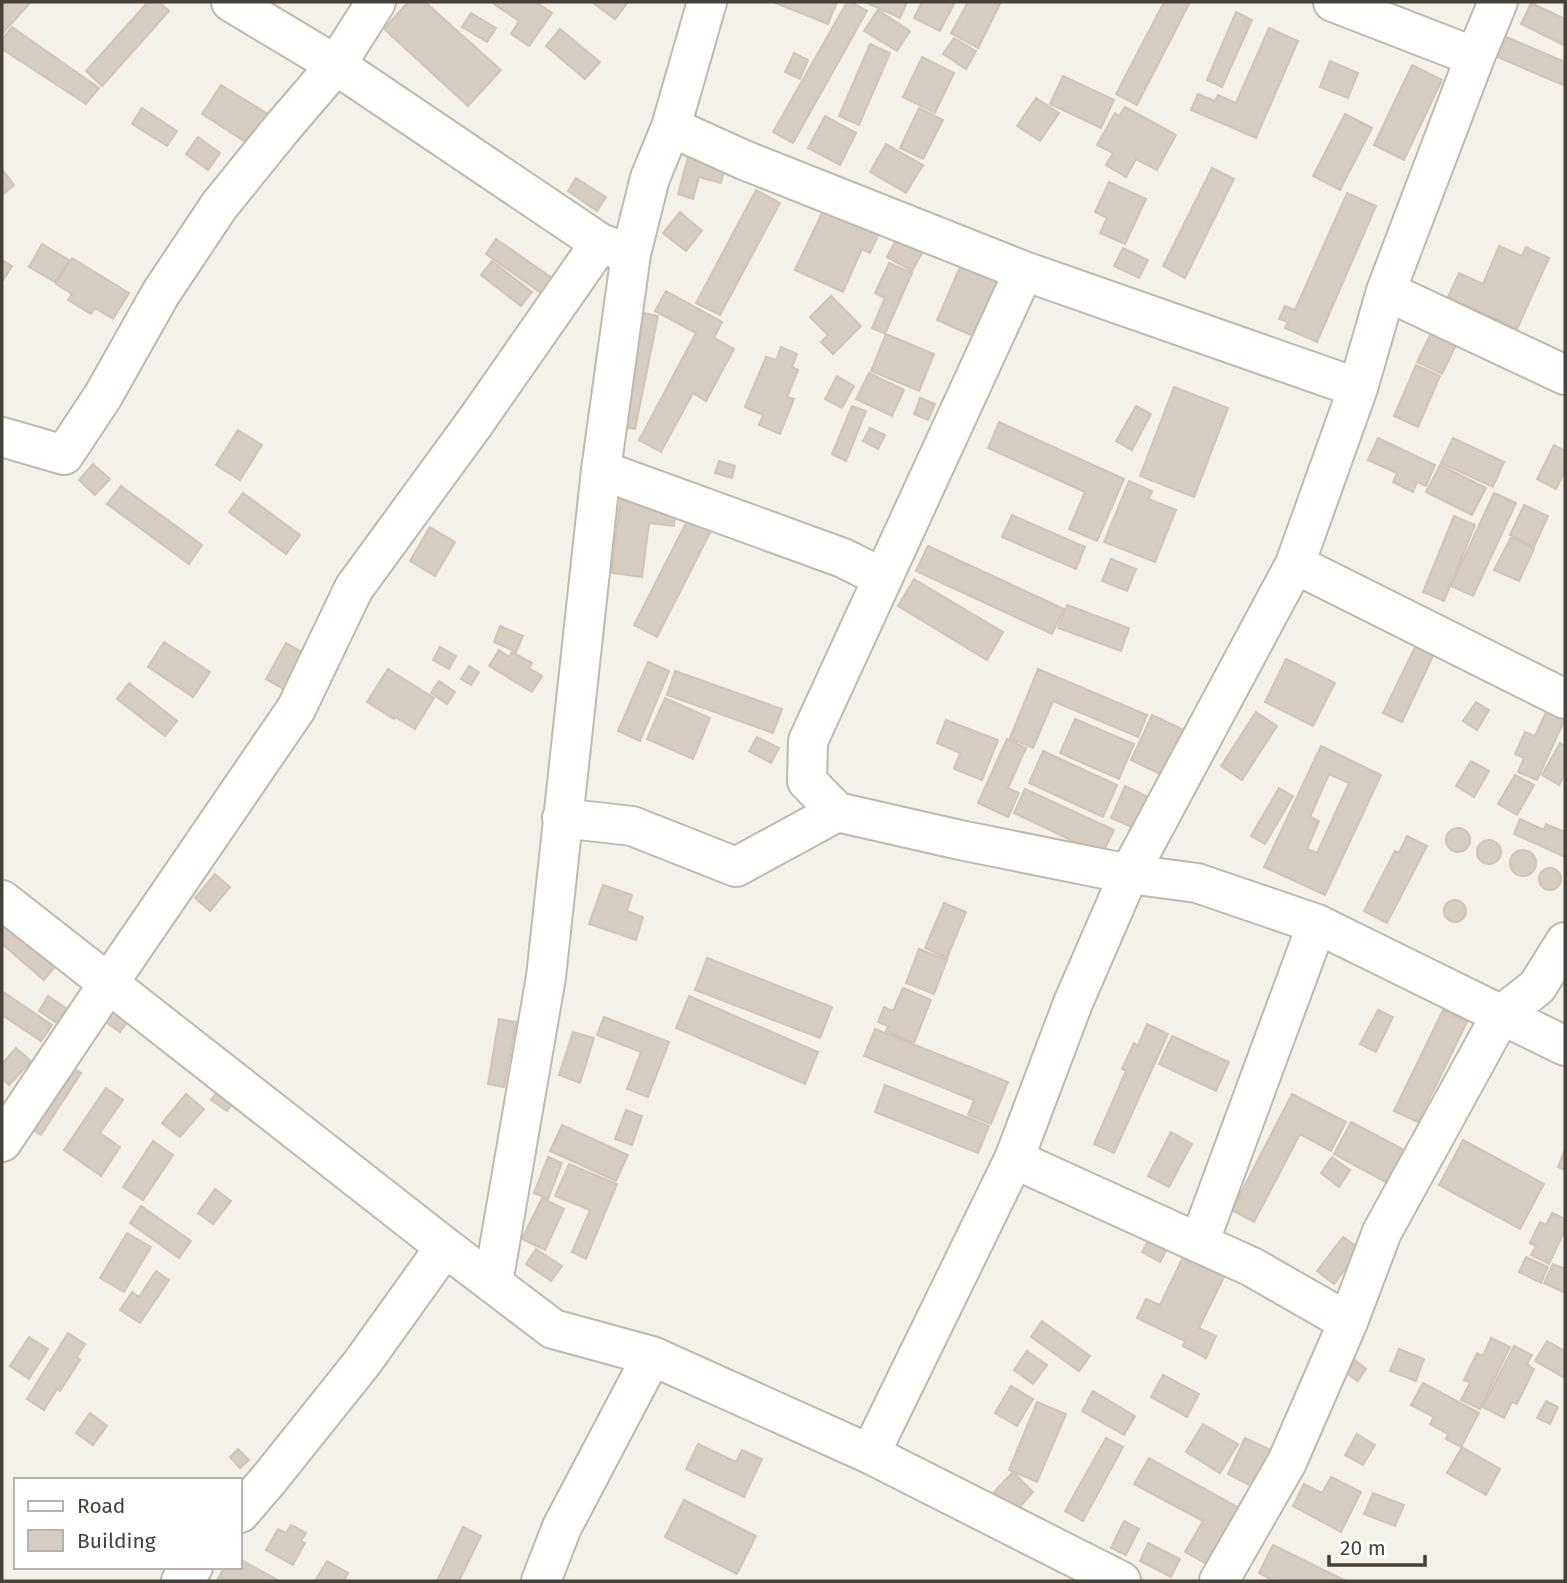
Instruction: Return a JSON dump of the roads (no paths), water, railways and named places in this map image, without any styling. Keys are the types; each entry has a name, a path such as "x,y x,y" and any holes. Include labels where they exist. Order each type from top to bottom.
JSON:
{"street":[{"path":"231,2 335,65 616,249"},
{"path":"2,437 64,455 103,396 161,293 219,206 335,65 376,2"},
{"path":"2,1142 296,709 354,588 476,421 616,249 671,127 707,2"},
{"path":"1333,2 1475,57"},
{"path":"870,1454 1014,1159 1073,1003 1129,874 1295,565 1358,388 1386,291 1498,2"},
{"path":"671,127 744,160 1024,271 1358,388"},
{"path":"493,1283 546,977 601,470 616,249"},
{"path":"1024,271 808,741 807,782 836,812 1129,874 1197,883 1317,925 1565,1046"},
{"path":"1386,291 1565,375"},
{"path":"601,470 843,558 883,578"},
{"path":"1295,565 1565,699"},
{"path":"562,818 632,826 736,867 836,812"},
{"path":"2,900 553,1329 652,1356 870,1454 1121,1581"},
{"path":"1199,1242 1317,925"},
{"path":"1219,1581 1287,1462 1348,1322 1382,1232 1501,1015 1537,987 1565,942"},
{"path":"1014,1159 1252,1267 1348,1322"},
{"path":"242,1511 362,1363 445,1247"},
{"path":"541,1581 562,1527 652,1356"}]}
